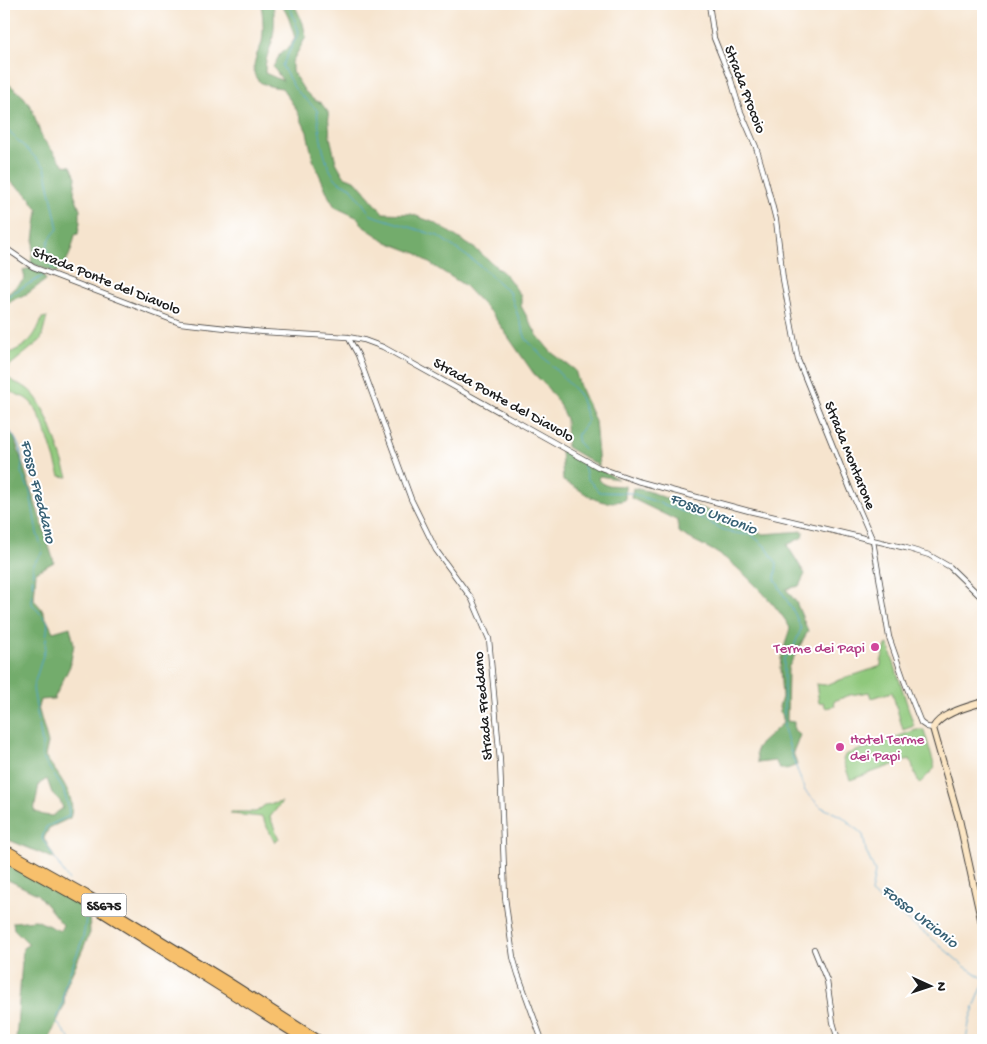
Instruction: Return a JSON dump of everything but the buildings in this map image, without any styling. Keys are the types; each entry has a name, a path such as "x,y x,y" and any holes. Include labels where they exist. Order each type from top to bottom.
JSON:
{"highway":[{"name":"SS675","path":"7,854 86,894 306,1040"},
{"name":"SS675","path":"195,965 318,1040"}],"street":[{"name":"Strada Procoio","path":"709,4 714,38 731,80 740,110 756,147 766,181"},
{"name":"Strada Montarone","path":"766,181 776,220 783,279 798,360 873,541 890,637 918,716 921,723 932,728"},
{"name":"Strada Ponte del Diavolo","path":"4,247 33,267 180,323 255,331 348,337 364,340 383,347 602,468 637,481 749,511 929,555 950,567 983,599"},
{"name":"Strada Freddano","path":"348,337 358,355 411,499 436,550 472,600 489,639 500,761 505,897 513,958 542,1040"},
{"path":"983,702 943,718 932,728 958,819 983,928"},
{"path":"814,949 827,980 833,1022 838,1040"}],"green space":[{"path":"261,4 273,4 274,14 273,35 266,59 265,73 283,81 273,67 280,54 291,45 295,38 288,16 281,4 294,4 303,23 306,37 292,62 292,71 304,90 314,100 321,103 328,112 330,137 336,162 344,176 356,181 383,213 411,214 435,223 477,250 506,275 521,296 521,306 537,335 551,352 575,370 580,387 595,421 599,466 567,447 566,419 558,402 534,374 493,315 464,285 418,254 387,242 364,227 358,218 335,207 313,160 307,132 296,109 282,88 263,84 255,77 254,65 263,37"},
{"path":"4,80 24,97 32,109 42,138 64,165 71,166 76,177 74,193 80,209 78,234 75,235 66,261 55,273 31,263 38,210 27,194 4,177"},
{"path":"30,268 43,273 46,280 27,294 12,300 4,308 4,297 25,279 23,270"},
{"path":"47,317 41,340 8,367 6,375 12,381 29,390 42,406 68,477 60,476 43,424 33,405 26,398 4,388 4,355 24,346 36,332 42,318"},
{"path":"4,425 14,437 54,562 36,572 34,600 41,608 53,632 70,627 74,644 70,666 54,699 40,700 38,707 48,743 45,756 69,793 72,810 70,818 49,828 44,838 55,859 4,838","holes":["47,779 52,793 60,801 63,808 52,816 34,811 39,784"]},
{"path":"561,450 618,479 599,476 598,479 605,485 625,486 625,500 605,502 598,500 563,481"},
{"path":"633,488 702,508 764,534 803,531 803,537 787,545 805,574 799,586 786,589 796,602 808,631 788,668 787,721 794,722 794,730 800,735 793,752 797,765 787,769 780,769 775,761 758,763 756,754 757,747 783,723 779,707 782,697 780,668 790,628 770,601 742,572 720,554 678,532 678,521 631,498"},
{"path":"888,644 914,726 903,730 892,692 871,698 869,692 850,695 834,701 835,706 826,708 823,702 819,703 816,684 825,685 881,666 886,645"},
{"path":"916,730 924,730 935,768 919,784 910,759 850,780 843,760 845,755"},
{"path":"282,802 270,817 279,839 275,843 262,817 231,814 231,812 256,812 265,805"},
{"path":"4,863 89,911 90,933 65,989 64,1006 50,1037 53,1040 16,1040 23,948 29,944 14,929 13,922 36,920 60,931 63,925 37,894 4,878"}],"waterway":[{"path":"289,4 299,32 282,66 295,89 317,110 323,148 329,168 334,176 339,182 350,186 371,215 438,236 478,264 510,293 526,339 579,394 588,420 578,434 577,441 585,450"},
{"name":"Fosso Freddano","path":"4,127 45,167 58,229 48,244 52,269"},
{"name":"Fosso Freddano","path":"4,302 9,295 43,276"},
{"name":"Fosso Freddano","path":"4,425 13,435 21,452 21,472 30,491 37,533 43,552 33,564 32,604 48,622 45,649 33,688 42,742 42,757 63,789 69,816 46,827 42,838 69,881"},
{"name":"Fosso Urcionio","path":"584,465 587,478 599,492 631,493 699,517 728,532 752,535 766,547 777,564 775,579 795,614 801,629 792,651 784,659 784,728 805,791 821,807 843,817 863,835 866,851 875,872 871,893 930,937 964,966 983,978"},
{"path":"71,1040 56,1021 63,1003 64,988 83,938 86,919 82,904"},
{"name":"Fosso Urcionio","path":"966,1040 970,1018 983,985"}],"place":[{"name":"Terme dei Papi","path":"875,647"},
{"name":"Hotel Terme dei Papi","path":"840,747"}]}
